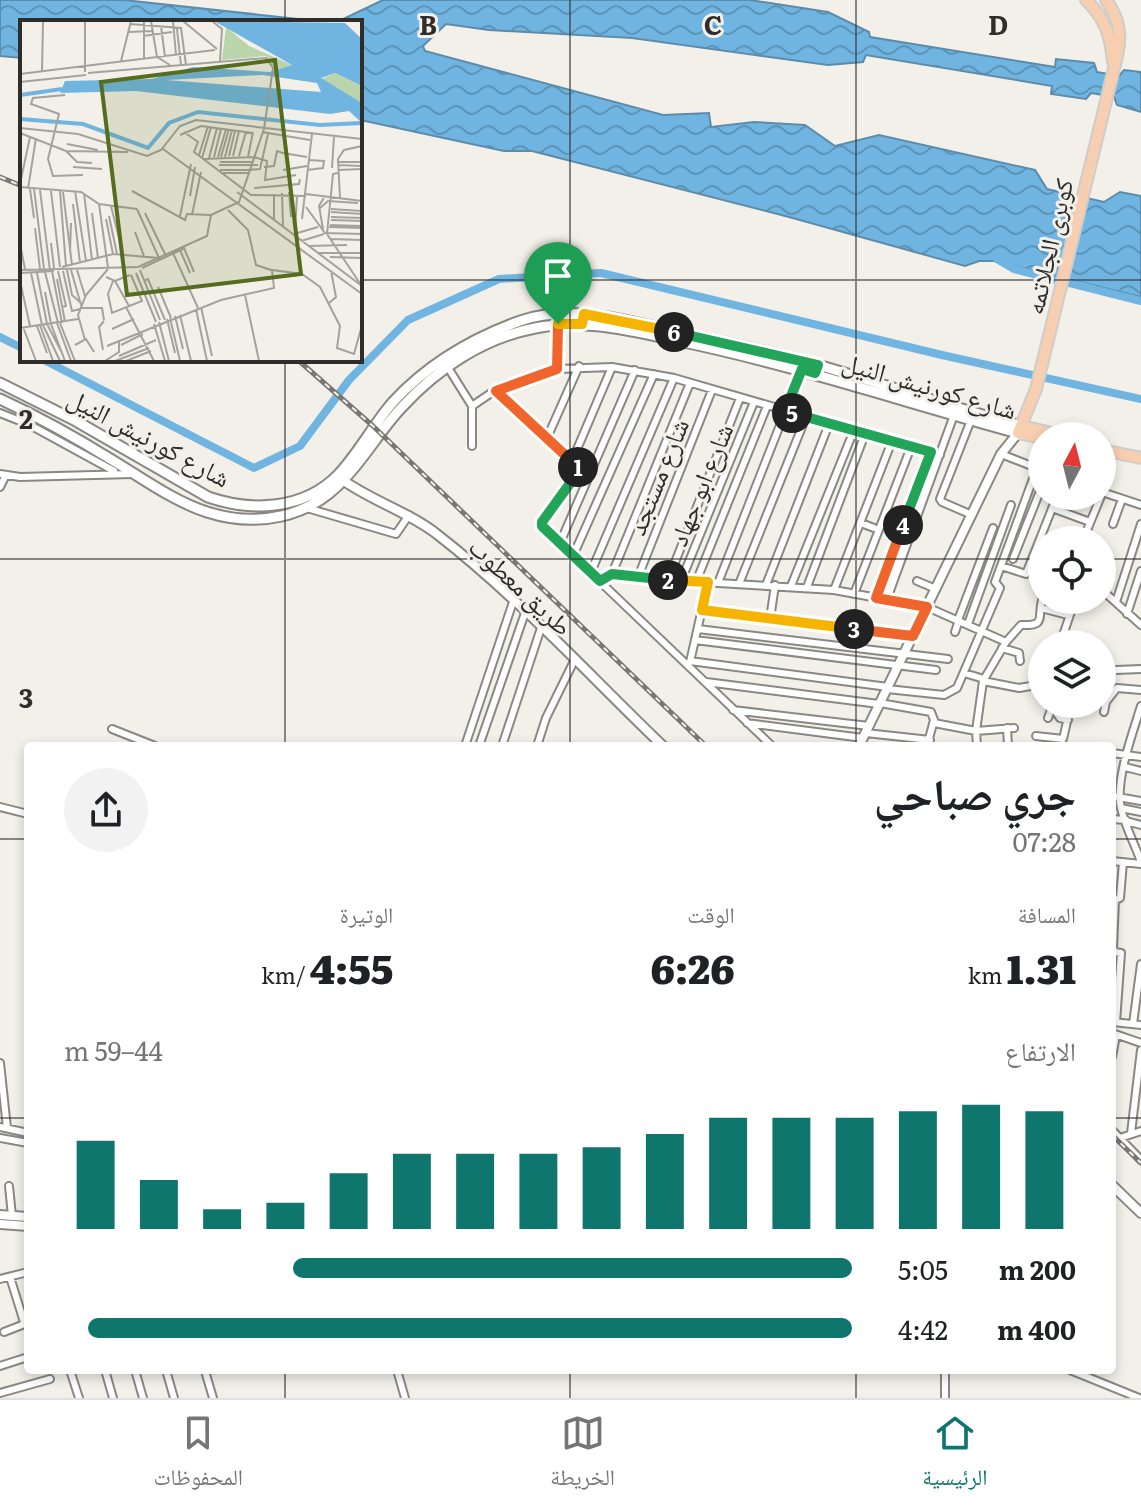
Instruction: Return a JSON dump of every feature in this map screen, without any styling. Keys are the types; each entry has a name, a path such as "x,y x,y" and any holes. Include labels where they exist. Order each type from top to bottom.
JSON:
{"main road":[{"path":"1086,0 1095,7 1108,32 1112,71"},
{"name":"كوبرى الجلاتمه","path":"1020,429 1032,402 1120,33 1118,22 1106,0"},
{"name":"شارع كورنيش النيل","path":"0,399 69,433 186,503 240,519 277,518 306,508 351,466 397,405 427,372 471,342 533,318 558,314 732,344 1028,432"},
{"name":"شارع كورنيش النيل","path":"397,405 447,366 494,341 521,331 583,319 802,369 817,369"},
{"name":"شارع كورنيش النيل","path":"0,383 76,421 192,489 224,502 241,506 275,505 308,495 340,478"},
{"name":"شارع كورنيش النيل","path":"918,400 971,420 1028,430"},
{"path":"1116,446 1141,451"},
{"path":"1116,453 1141,458"}],"street":[{"path":"557,369 558,324"},
{"path":"447,366 472,406 472,446"},
{"path":"547,438 579,366"},
{"path":"472,406 496,391 557,369 612,367 674,378 940,455"},
{"path":"572,461 612,367"},
{"path":"718,583 802,369"},
{"path":"560,543 635,370"},
{"path":"573,556 654,374"},
{"path":"591,572 674,378"},
{"path":"612,574 690,383"},
{"name":"شارع مستجد","path":"638,577 712,390"},
{"path":"496,391 579,467 541,524 690,663 768,742"},
{"path":"668,580 740,398"},
{"name":"شارع ابو جهاد","path":"681,581 754,402"},
{"path":"696,582 767,406"},
{"path":"0,413 30,425 117,473"},
{"path":"887,599 954,415"},
{"path":"739,584 806,417"},
{"path":"971,420 940,499 972,515"},
{"path":"766,585 829,424"},
{"path":"864,736 1001,454 1020,429"},
{"path":"791,586 854,430"},
{"path":"807,587 865,434"},
{"path":"834,590 892,441"},
{"path":"854,594 911,447"},
{"path":"876,598 931,452"},
{"path":"1001,454 1028,465"},
{"path":"0,487 3,474 20,477 136,474"},
{"name":"طريق معطوب","path":"340,478 409,515 439,536 525,613 659,742"},
{"path":"690,663 944,695 957,688 983,631 1000,588 995,582 1028,497"},
{"path":"1116,497 1141,505"},
{"path":"1113,524 1122,499"},
{"path":"968,624 1011,505"},
{"path":"306,508 396,534 409,515"},
{"path":"1013,559 1032,510"},
{"path":"1057,510 1090,522"},
{"path":"1088,526 1095,510"},
{"path":"861,523 874,528"},
{"path":"1141,524 1116,602 1141,625"},
{"path":"955,632 993,528"},
{"path":"1001,566 1025,574 1028,568"},
{"path":"1127,614 1137,595 1141,571"},
{"path":"600,581 612,574 807,587 887,599 927,607 968,624 1019,653 1020,661"},
{"path":"917,581 936,589"},
{"path":"690,663 708,582"},
{"path":"770,619 775,585"},
{"path":"466,742 513,602"},
{"path":"702,610 913,636"},
{"path":"480,742 525,613"},
{"path":"977,742 984,680 1004,645 1021,625 1038,623 1042,614"},
{"path":"1064,630 1068,615"},
{"path":"503,742 541,628"},
{"path":"698,629 948,659"},
{"path":"695,640 936,670"},
{"path":"538,742 546,718 574,661"},
{"path":"1116,670 1141,669"},
{"path":"964,673 1019,688 1028,686"},
{"path":"706,682 928,710 933,714 934,723 928,742"},
{"path":"1116,689 1141,690"},
{"path":"1116,861 1141,863 1116,797 1141,706"},
{"path":"733,710 864,736"},
{"path":"1036,736 1062,739 1068,720 1060,718"},
{"path":"747,723 919,742"},
{"path":"934,723 976,731 1010,728 1008,742"},
{"path":"112,729 145,742"},
{"path":"1131,739 1141,741"},
{"path":"1116,753 1141,757"},
{"path":"1125,767 1141,771"},
{"path":"1116,797 1141,801"},
{"path":"0,807 24,813"},
{"path":"1121,808 1141,812"},
{"path":"1116,819 1141,825"},
{"path":"1131,834 1141,837"},
{"path":"1116,899 1120,897 1123,862"},
{"path":"1116,952 1121,953 1116,1002"},
{"path":"1116,1022 1137,1024 1141,964"},
{"path":"1116,1035 1141,1043"},
{"path":"1131,1133 1141,1050"},
{"path":"0,1063 4,1127 24,1132"},
{"path":"1120,1138 1141,1131"},
{"path":"1116,1134 1141,1160"},
{"path":"0,1138 24,1142"},
{"path":"9,1186 12,1216"},
{"path":"1116,1189 1141,1213"},
{"path":"0,1208 0,1215 24,1217"},
{"path":"0,1224 24,1226"},
{"path":"0,1279 24,1273"},
{"path":"4,1332 24,1322 10,1277"},
{"path":"0,1366 24,1358"},
{"path":"71,1374 79,1398"},
{"path":"106,1374 113,1398"},
{"path":"136,1374 143,1398"},
{"path":"167,1374 174,1398"},
{"path":"206,1374 213,1398"},
{"path":"398,1374 405,1398"},
{"path":"945,1374 945,1398"},
{"path":"1080,1374 1139,1398"},
{"path":"0,1393 50,1379"}],"water":[{"path":"0,0 124,0 308,20 20,20 20,58 0,56"},
{"path":"383,0 750,0 828,12 869,32 870,37 1055,67 1056,59 1094,63 1097,72 1119,76 1124,70 1141,72 1141,112 1117,105 1114,97 1091,93 1086,99 1051,94 1052,86 866,55 863,62 828,65 632,38 489,30 446,24 423,46 425,51 663,115 709,113 711,127 754,122 805,125 835,146 879,135 1035,170 1047,189 1104,202 1120,192 1141,196 1141,297 994,261 979,261 965,266 532,151 504,151 362,120 362,20 341,20"}],"waterway":[{"path":"997,259 1014,269 1141,301"},
{"path":"48,362 254,468 300,446 349,380 408,320 499,279 601,273 1141,399"},
{"path":"0,337 20,347"}],"railway":[{"path":"0,177 20,185"},
{"path":"300,362 373,426 702,742"},
{"path":"1116,1139 1141,1163"}],"route":[{"path":"584,314 818,365 815,373 802,369 785,411 931,452 876,598 927,607 913,636 702,610 708,582 612,574 600,581 541,524 579,467 496,391 557,369 558,324 582,324 584,314"}]}
